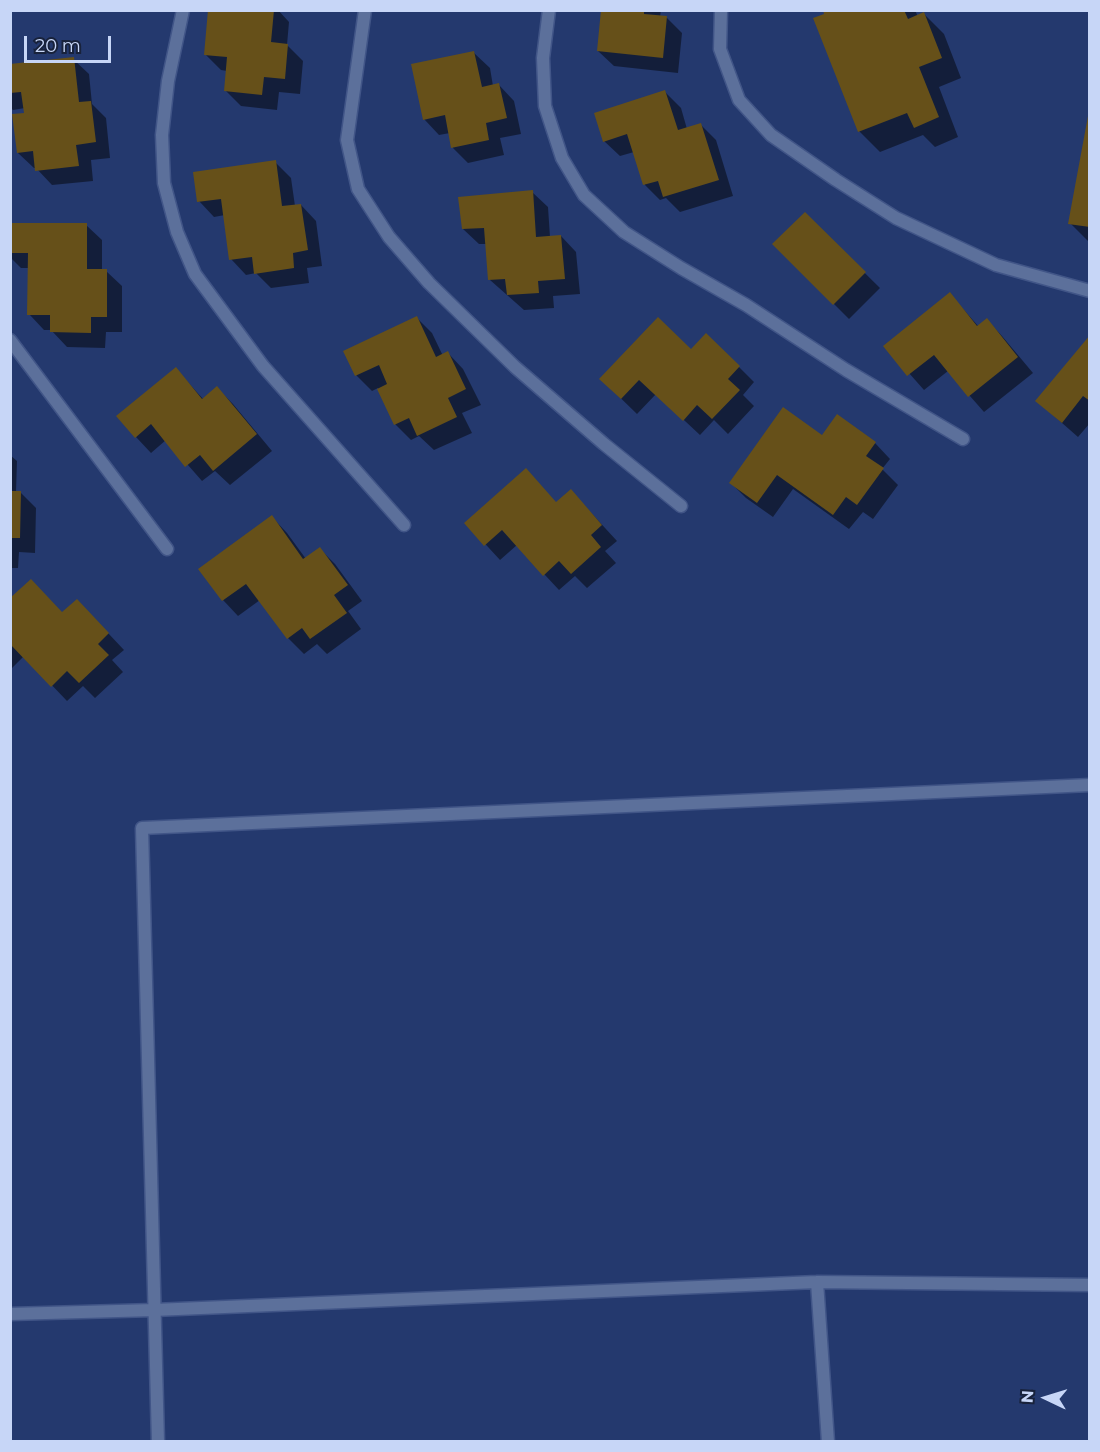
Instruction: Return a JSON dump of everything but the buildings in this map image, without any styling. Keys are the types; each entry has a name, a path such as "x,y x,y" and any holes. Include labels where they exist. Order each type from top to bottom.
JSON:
{"street":[{"path":"183,10 168,81 162,135 164,183 177,232 195,274 263,366 404,525"},
{"path":"365,10 347,140 358,189 389,237 429,283 515,367 604,444 681,506"},
{"path":"549,10 543,58 545,105 562,158 584,195 624,232 746,305 846,370 963,439"},
{"path":"721,10 720,49 739,100 771,135 896,218 996,265 1089,291"},
{"path":"10,340 167,549"},
{"path":"158,1442 142,828 1089,784"},
{"path":"817,1282 828,1442"},
{"path":"10,1314 817,1282 1089,1285"}]}
